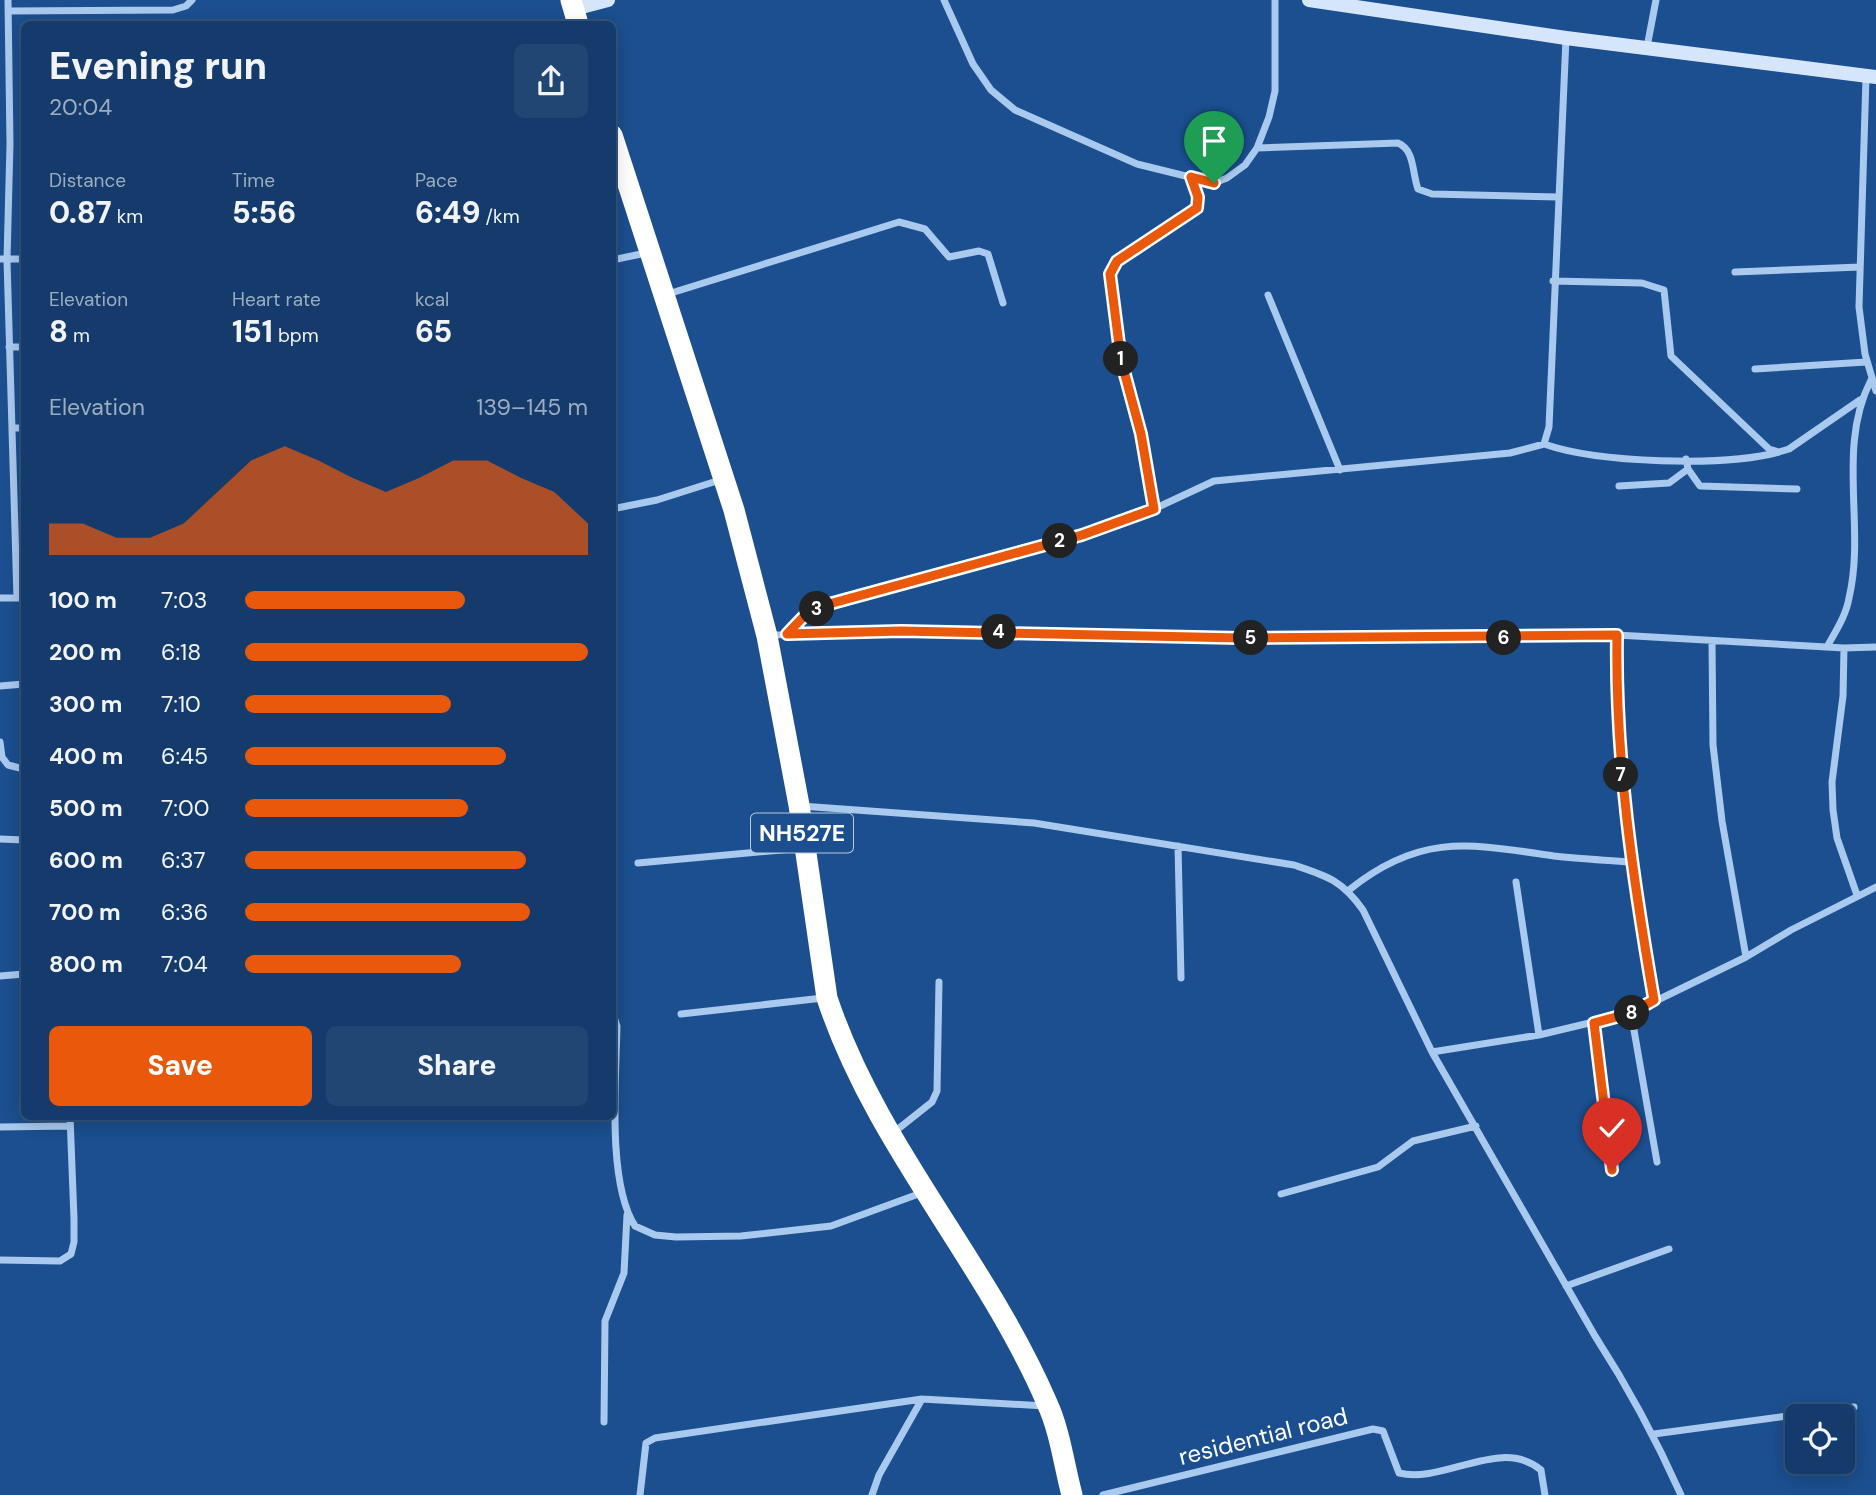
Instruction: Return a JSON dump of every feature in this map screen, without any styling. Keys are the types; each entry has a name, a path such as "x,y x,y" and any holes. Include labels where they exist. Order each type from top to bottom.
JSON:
{"highway":[{"name":"NH527E","path":"616,148 777,635 804,848 827,998 849,1057 891,1135 1019,1342 1049,1406 1072,1495"}],"street":[{"path":"0,598 21,598 20,507 4,260 10,144 8,0"},
{"path":"8,12 173,10 186,6 192,0"},
{"path":"574,11 608,0"},
{"path":"944,0 973,64 991,90 1015,110 1137,164 1214,183 1227,178 1245,165 1257,148 1269,117 1275,91 1275,0"},
{"path":"1308,0 1566,38 1871,77 1859,307 1866,362 1876,391"},
{"path":"1647,47 1656,0"},
{"path":"1544,444 1549,427 1553,281 1566,38"},
{"path":"1257,148 1398,143 1406,147 1410,154 1418,189 1432,194 1558,197"},
{"path":"1154,509 1141,434 1121,360 1110,274 1117,261 1197,208 1198,197 1191,177"},
{"path":"664,296 899,222 925,229 949,257 979,251 988,254 1003,303"},
{"path":"616,259 649,252"},
{"path":"1735,272 1860,267"},
{"path":"1553,281 1642,283 1664,289 1671,356 1769,449 1779,452"},
{"path":"1268,295 1340,470"},
{"path":"9,347 21,347"},
{"path":"1755,369 1866,362"},
{"path":"1826,647 1849,599 1853,544 1852,469 1860,400 1871,380"},
{"path":"777,635 808,612 829,604 1082,535 1154,509 1213,481 1510,453 1544,444 1578,455 1732,461 1779,452 1802,442 1860,400"},
{"path":"13,428 21,428"},
{"path":"1686,459 1688,469 1700,486 1797,489"},
{"path":"1619,486 1670,483 1688,469"},
{"path":"616,508 657,500 724,478"},
{"path":"777,635 901,631 1241,638 1617,635 1844,648 1876,647"},
{"path":"1617,635 1616,703 1630,862 1654,1000"},
{"path":"1713,641 1713,746 1722,821 1746,957"},
{"path":"1844,648 1843,696 1832,782 1833,810 1837,838 1857,895"},
{"path":"0,686 21,684"},
{"path":"0,742 2,757 8,765 21,768"},
{"path":"799,806 1034,823 1294,865 1331,878 1349,890 1363,910 1432,1052 1654,1434 1682,1495"},
{"path":"0,839 21,840"},
{"path":"1349,890 1376,868 1409,854 1466,844 1630,862"},
{"path":"1178,846 1181,978"},
{"path":"638,863 804,848"},
{"path":"1516,882 1539,1035"},
{"path":"1432,1052 1539,1035 1631,1013 1746,957 1876,887"},
{"path":"0,976 21,974"},
{"path":"891,1135 932,1102 937,1091 939,982"},
{"path":"681,1014 827,998"},
{"path":"1631,1013 1657,1162"},
{"path":"616,1023 616,1073"},
{"path":"1594,1023 1612,1170"},
{"path":"0,1260 60,1261 71,1254 75,1219 70,1120"},
{"path":"615,1120 622,1197 627,1214 635,1226 655,1235 741,1236 841,1223 924,1192"},
{"path":"0,1127 70,1126"},
{"path":"1281,1194 1378,1167 1413,1141 1476,1126"},
{"path":"604,1422 605,1321 624,1273 627,1214"},
{"path":"1566,1286 1669,1249"},
{"path":"640,1495 646,1443 655,1438 922,1399 1049,1406"},
{"path":"872,1495 879,1475 922,1399"},
{"path":"1654,1434 1785,1416"},
{"name":"residential road","path":"1103,1495 1373,1429 1383,1431 1399,1473 1422,1474 1470,1463 1516,1458 1530,1461 1541,1470 1545,1495"}],"route":[{"path":"1214,183 1191,177 1198,197 1197,208 1117,261 1110,274 1121,360 1141,434 1154,509 1082,535 829,604 808,612 787,634 901,631 1427,639 1617,635 1616,703 1622,784 1630,862 1654,1000 1631,1013 1594,1023 1612,1170"}]}
